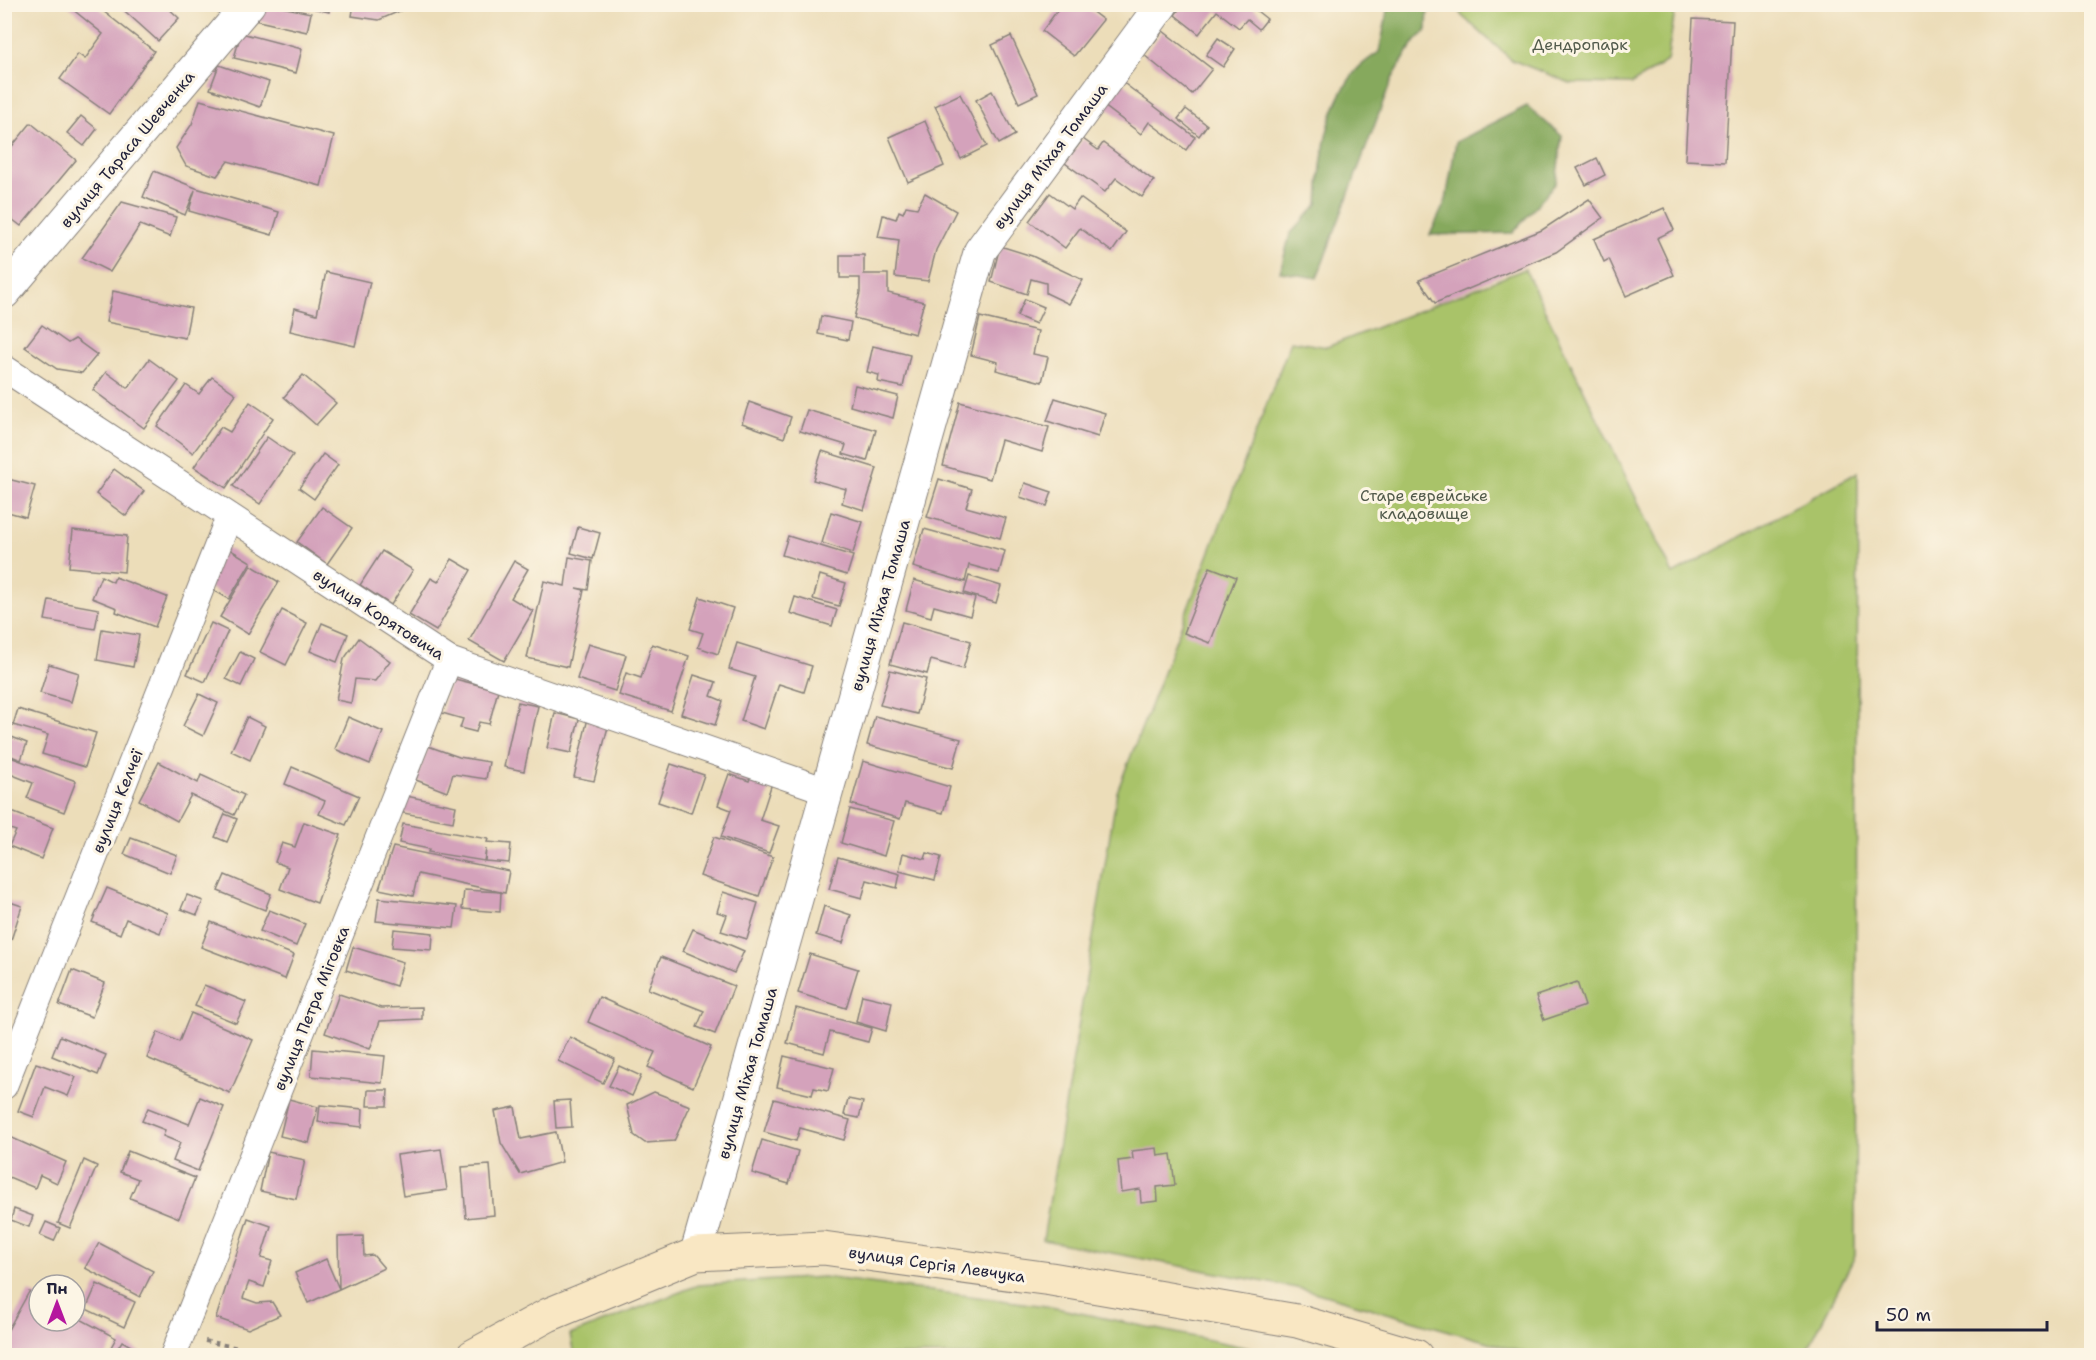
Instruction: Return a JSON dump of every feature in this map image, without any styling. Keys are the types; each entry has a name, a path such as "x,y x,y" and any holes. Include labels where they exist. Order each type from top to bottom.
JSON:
{"main road":[{"name":"вулиця Сергія Левчука","path":"473,1356 548,1316 696,1254 823,1248 1052,1279 1297,1321 1416,1356"}],"street":[{"name":"вулиця Тараса Шевченка","path":"4,293 249,4"},
{"name":"вулиця Міхая Томаша","path":"696,1254 980,251 1162,4"},
{"name":"вулиця Корятовича","path":"4,368 449,660 827,791"},
{"name":"вулиця Келчеї","path":"4,1086 230,516"},
{"name":"вулиця Петра Міговка","path":"177,1346 449,660"}],"path":[{"path":"177,1346 278,1356"}],"green space":[{"path":"1389,5 1428,5 1427,30 1412,45 1392,79 1317,278 1280,272 1290,234 1318,204 1326,136 1337,103 1344,87 1356,70 1379,52"},
{"name":"Дендропарк","path":"1455,5 1676,5 1667,61 1632,84 1570,83 1512,60 1462,16"},
{"path":"1527,106 1562,136 1556,183 1513,233 1430,235 1446,200 1456,142"},
{"name":"Старе єврейське кладовище","path":"1525,269 1673,574 1858,472 1855,1256 1805,1355 1533,1355 1307,1290 1043,1240 1117,792 1291,341 1327,347"},
{"path":"823,1277 1046,1306 1282,1355 574,1355 570,1335 698,1285"}],"building":[{"path":"66,4 94,4 154,51 109,114 60,79 78,54 85,59 103,34"},
{"path":"117,4 164,4 179,18 158,41"},
{"path":"266,4 311,13 307,32 254,20"},
{"path":"296,4 330,4 329,12"},
{"path":"354,4 416,4 379,20 352,16"},
{"path":"1062,4 1082,4 1103,20 1074,56 1042,31"},
{"path":"1183,4 1248,4 1267,19 1259,29 1247,19 1239,28 1217,11 1199,34 1175,15"},
{"path":"1693,19 1733,21 1725,162 1685,160"},
{"path":"1163,31 1212,69 1192,94 1144,55"},
{"path":"241,33 302,49 296,73 234,58"},
{"path":"1011,36 1038,94 1019,103 992,45"},
{"path":"1218,38 1235,49 1223,67 1206,55"},
{"path":"219,65 269,82 260,107 210,89"},
{"path":"1121,81 1195,137 1186,150 1149,122 1141,134 1103,105"},
{"path":"992,91 1015,135 999,144 976,100"},
{"path":"960,94 987,146 961,159 935,106"},
{"path":"200,100 334,136 321,186 228,161 217,176 186,166 176,148 192,124"},
{"path":"1186,109 1207,125 1199,136 1178,119"},
{"path":"81,116 97,129 84,146 67,133"},
{"path":"925,121 944,166 908,182 889,137"},
{"path":"31,123 76,160 21,226 4,213 4,156"},
{"path":"1083,139 1098,150 1103,143 1154,181 1142,197 1116,178 1105,192 1065,163"},
{"path":"1597,158 1605,175 1586,185 1577,168"},
{"path":"154,171 196,188 279,212 272,235 189,211 195,190 185,215 143,197"},
{"path":"925,193 956,211 936,250 928,281 895,277 899,240 878,237 883,215 896,219 899,211 903,213 906,206 917,208"},
{"path":"1050,193 1072,209 1080,198 1126,232 1112,252 1080,228 1065,248 1029,221"},
{"path":"1589,199 1603,218 1556,252 1435,303 1419,280 1542,230"},
{"path":"122,202 176,217 170,237 140,225 110,272 82,258"},
{"path":"1664,208 1674,230 1657,238 1674,275 1626,296 1609,259 1604,262 1594,239"},
{"path":"1000,246 1032,256 1083,280 1069,304 1046,293 1046,283 1031,279 1027,294 991,282"},
{"path":"840,255 864,255 864,274 888,274 888,293 924,302 915,334 854,318 860,293 860,278 840,278"},
{"path":"326,272 370,282 355,346 290,331 295,308 317,314"},
{"path":"113,291 191,308 185,338 106,322"},
{"path":"1025,299 1044,307 1036,324 1017,316"},
{"path":"821,316 851,322 848,340 818,334"},
{"path":"980,317 1038,331 1033,354 1048,357 1042,382 996,370 998,362 971,355"},
{"path":"42,325 68,343 75,339 97,355 82,373 57,369 25,347"},
{"path":"873,346 910,355 903,387 878,382 879,375 867,372"},
{"path":"149,359 179,381 144,428 93,390 106,372 128,388"},
{"path":"303,375 336,403 316,425 284,397"},
{"path":"212,377 236,394 193,453 157,426 186,385 199,394"},
{"path":"855,385 898,396 893,418 850,406"},
{"path":"1055,398 1105,413 1098,437 1047,421"},
{"path":"250,402 273,418 226,488 194,467 221,427 230,432"},
{"path":"749,402 791,417 784,438 742,423"},
{"path":"960,402 1049,427 1042,452 1001,440 990,479 943,466"},
{"path":"807,410 876,430 867,461 843,454 846,445 800,431"},
{"path":"267,437 293,455 260,504 233,486"},
{"path":"822,451 877,468 864,510 842,503 846,489 813,480"},
{"path":"323,454 338,465 314,499 299,488"},
{"path":"114,469 144,491 126,516 96,494"},
{"path":"4,478 35,486 26,517 4,511"},
{"path":"939,479 972,489 966,507 1006,518 1000,538 927,517"},
{"path":"1025,483 1052,492 1047,506 1020,497"},
{"path":"322,507 352,528 327,564 297,542"},
{"path":"831,512 863,522 853,553 822,543"},
{"path":"578,527 600,533 593,559 571,553"},
{"path":"924,529 1005,551 999,573 969,565 965,582 913,567"},
{"path":"73,530 127,536 124,572 69,567"},
{"path":"788,536 853,556 847,575 782,555"},
{"path":"224,546 251,562 229,599 208,587"},
{"path":"382,551 413,570 391,605 360,585"},
{"path":"569,557 592,561 588,590 576,588 584,590 568,667 527,658 544,581 565,586"},
{"path":"452,559 471,570 436,631 409,615 431,578 438,582"},
{"path":"514,561 528,569 511,598 533,611 504,661 469,641"},
{"path":"251,565 279,582 248,634 220,617"},
{"path":"1210,567 1236,577 1210,643 1184,633"},
{"path":"820,575 846,583 839,606 813,599"},
{"path":"101,576 113,582 115,577 167,597 155,627 116,612 117,608 92,598"},
{"path":"969,576 1001,586 996,603 964,593"},
{"path":"914,580 975,598 970,616 934,606 931,617 906,610"},
{"path":"700,597 733,608 718,654 698,647 703,633 690,629"},
{"path":"795,597 837,610 832,626 790,613"},
{"path":"49,600 99,609 95,629 45,620"},
{"path":"282,610 307,623 286,665 260,652"},
{"path":"902,622 971,641 963,669 931,660 927,674 890,664"},
{"path":"211,623 228,631 205,682 187,674"},
{"path":"322,623 348,634 337,662 310,651"},
{"path":"102,629 139,635 133,667 97,660"},
{"path":"359,638 390,661 375,681 355,679 351,703 336,700 344,659"},
{"path":"737,643 812,666 804,692 779,684 764,729 741,721 755,677 729,669"},
{"path":"588,644 626,655 615,691 577,679"},
{"path":"652,644 689,656 671,711 619,695 626,673 641,678"},
{"path":"240,652 254,659 241,686 226,679"},
{"path":"49,664 79,673 71,702 40,693"},
{"path":"890,670 926,679 917,714 880,705"},
{"path":"694,675 716,682 711,696 723,701 715,725 681,714"},
{"path":"451,678 498,690 489,724 479,722 476,732 460,728 463,719 442,713"},
{"path":"199,694 218,703 203,736 183,726"},
{"path":"518,702 538,706 524,771 504,767"},
{"path":"18,709 96,733 85,767 42,754 48,735 13,725"},
{"path":"555,713 579,719 571,753 547,748"},
{"path":"875,716 961,739 953,768 867,745"},
{"path":"247,717 265,726 250,760 231,751"},
{"path":"348,717 383,732 370,764 335,749"},
{"path":"588,718 609,723 594,781 574,777"},
{"path":"4,734 27,743 21,760 4,753"},
{"path":"428,746 459,757 489,762 486,779 453,774 447,792 416,780"},
{"path":"10,757 76,781 64,812 27,798 33,783 5,772"},
{"path":"863,761 950,787 943,813 905,803 900,819 851,804"},
{"path":"159,762 198,783 201,775 244,795 234,815 191,795 177,821 139,800"},
{"path":"671,764 704,775 691,813 658,802"},
{"path":"292,767 359,796 346,825 319,814 325,801 285,784"},
{"path":"729,774 749,781 751,776 772,783 760,820 779,826 769,853 721,837 731,810 718,805"},
{"path":"406,796 456,806 453,822 403,813"},
{"path":"4,809 53,828 41,859 9,846 16,831 4,827"},
{"path":"850,809 894,821 884,856 841,843"},
{"path":"225,814 237,819 227,842 215,837"},
{"path":"304,822 341,835 317,903 280,889 288,867 275,862 282,843 295,847"},
{"path":"403,824 488,839 487,842 511,844 509,863 485,861 486,849 484,861 428,852 429,849 399,843"},
{"path":"714,837 773,857 759,896 700,876"},
{"path":"131,838 177,855 170,873 124,854"},
{"path":"393,847 509,871 505,893 418,874 413,896 379,889"},
{"path":"903,853 925,859 927,853 941,857 935,880 899,871"},
{"path":"838,857 900,874 897,888 867,880 862,898 829,889"},
{"path":"225,875 271,894 265,910 218,891"},
{"path":"107,888 168,913 160,933 126,919 120,934 92,922"},
{"path":"464,890 501,892 500,912 462,909"},
{"path":"723,892 758,903 747,939 721,931 727,915 717,912"},
{"path":"187,895 203,901 197,915 181,909"},
{"path":"379,898 457,906 454,928 376,921"},
{"path":"4,900 22,906 11,940 4,938"},
{"path":"824,906 851,915 843,943 816,935"},
{"path":"269,910 305,924 296,946 260,931"},
{"path":"211,922 294,955 285,979 201,947"},
{"path":"394,929 433,933 432,950 392,947"},
{"path":"693,929 744,951 734,973 683,951"},
{"path":"353,947 403,962 396,986 346,970"},
{"path":"810,954 858,969 846,1008 798,993"},
{"path":"661,957 734,986 715,1034 697,1027 704,1011 648,989"},
{"path":"72,970 105,983 92,1017 59,1005"},
{"path":"1577,982 1585,1006 1544,1020 1536,996"},
{"path":"204,985 246,1002 236,1023 195,1006"},
{"path":"339,994 381,1008 422,1007 422,1019 380,1021 370,1049 325,1033"},
{"path":"862,995 892,1002 886,1031 856,1022"},
{"path":"599,997 711,1047 693,1087 648,1067 655,1052 588,1022"},
{"path":"796,1008 872,1028 868,1042 830,1032 824,1053 787,1043"},
{"path":"191,1013 253,1040 230,1093 147,1058 158,1032 179,1042"},
{"path":"60,1036 106,1055 98,1075 52,1056"},
{"path":"570,1037 615,1059 603,1083 558,1061"},
{"path":"313,1049 385,1056 382,1083 311,1076"},
{"path":"784,1056 834,1068 828,1091 814,1088 812,1095 777,1087"},
{"path":"36,1063 76,1077 68,1096 45,1087 34,1117 18,1111"},
{"path":"619,1066 641,1076 632,1096 609,1086"},
{"path":"368,1090 388,1090 387,1106 367,1106"},
{"path":"654,1092 690,1106 674,1141 645,1143 634,1135 627,1105"},
{"path":"200,1097 224,1107 198,1171 173,1161 180,1143 163,1136 165,1130 142,1121 148,1108 189,1124"},
{"path":"289,1099 318,1107 309,1143 280,1136"},
{"path":"774,1099 850,1120 844,1140 800,1128 796,1141 764,1132"},
{"path":"848,1099 863,1102 859,1118 844,1115"},
{"path":"570,1100 572,1127 556,1128 554,1101"},
{"path":"320,1105 363,1109 362,1127 318,1122"},
{"path":"515,1107 521,1139 556,1132 562,1162 520,1174 501,1143 495,1111"},
{"path":"10,1137 66,1162 57,1183 40,1175 35,1188 4,1175 4,1150"},
{"path":"762,1140 798,1151 789,1184 752,1173"},
{"path":"1157,1148 1158,1156 1171,1154 1175,1185 1157,1187 1158,1201 1141,1203 1140,1189 1121,1192 1118,1161 1133,1159 1132,1151"},
{"path":"441,1149 447,1190 403,1196 397,1155"},
{"path":"128,1151 195,1178 179,1218 130,1198 138,1179 120,1172"},
{"path":"268,1152 305,1160 296,1199 260,1191"},
{"path":"84,1160 97,1166 70,1228 58,1223"},
{"path":"490,1165 494,1215 466,1218 462,1167"},
{"path":"14,1209 33,1216 29,1227 11,1220"},
{"path":"248,1218 271,1226 261,1258 272,1261 264,1287 249,1282 243,1298 257,1303 272,1302 280,1315 248,1329 216,1318"},
{"path":"46,1222 60,1228 54,1241 40,1235"},
{"path":"363,1236 364,1256 373,1255 384,1268 339,1289 338,1237"},
{"path":"99,1243 153,1271 140,1297 85,1268"},
{"path":"326,1259 339,1289 308,1303 295,1273"},
{"path":"97,1284 135,1302 124,1327 87,1309"},
{"path":"27,1296 27,1333 87,1333 87,1322 116,1338 106,1356 14,1356 4,1350 4,1337"},
{"path":"122,1341 141,1352 139,1356 113,1356"}]}
